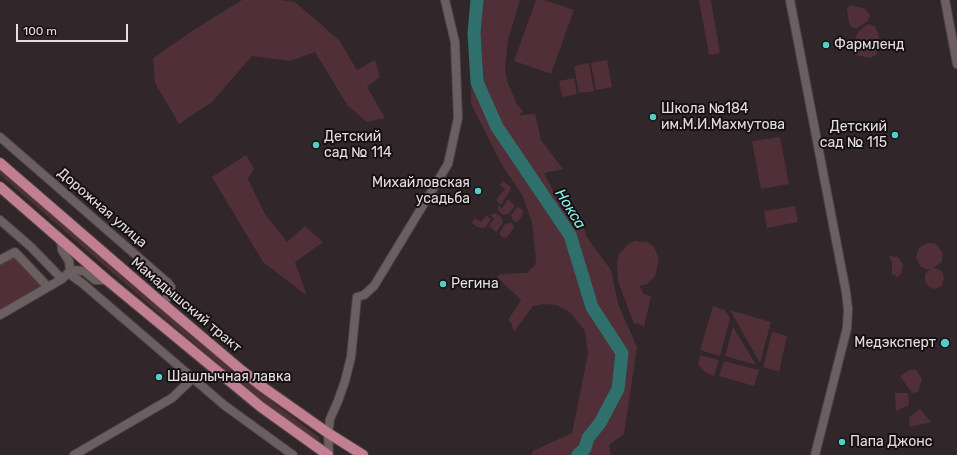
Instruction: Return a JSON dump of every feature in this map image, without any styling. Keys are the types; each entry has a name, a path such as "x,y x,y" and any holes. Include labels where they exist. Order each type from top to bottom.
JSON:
{"main road":[{"name":"Мамадышский тракт","path":"0,163 163,304 264,388 328,433 363,455"},
{"path":"0,187 107,280 261,407 328,455"}],"street":[{"path":"328,455 328,433 330,419 338,401 351,357 357,297 364,294 374,286 448,164 458,118 455,42 445,0"},
{"path":"790,0 845,285 848,309 847,328 815,455"},
{"path":"945,0 957,64"},
{"name":"Дорожная улица","path":"0,137 168,283 171,287 170,293 163,304"},
{"path":"0,220 31,247 67,274 82,283 224,405 293,455"},
{"path":"61,241 62,250 70,264 67,274"},
{"path":"0,260 15,252 48,287"},
{"path":"0,316 67,274 78,270 84,271 95,280 107,280"},
{"path":"74,455 172,398 193,378"}],"shaded area":[{"path":"242,0 282,0 295,2 339,40 357,70 375,60 380,77 367,87 385,118 367,122 348,106 315,52 290,61 252,56 212,102 179,124 155,83 153,58 192,31"},
{"path":"471,0 520,0 508,40 505,68 507,81 517,104 523,111 520,115 535,114 541,140 563,169 544,173 563,210 582,219 586,236 611,270 618,304 637,347 624,434 609,445 611,455 531,455 533,451 572,433 588,354 585,331 570,312 556,305 544,304 533,306 514,332 511,323 508,320 521,300 497,277 500,274 527,273 535,265 536,259 532,222 522,195 502,165 471,104"},
{"path":"536,0 544,0 574,10 551,74 514,61"},
{"path":"699,0 711,0 720,53 709,55"},
{"path":"852,5 865,9 870,15 868,21 857,28 853,28 849,24 847,9"},
{"path":"868,24 875,26 880,41 876,55 870,58 856,55 852,48 858,32"},
{"path":"607,60 612,87 596,90 591,63"},
{"path":"589,63 594,91 579,93 574,66"},
{"path":"574,78 577,94 562,97 559,81"},
{"path":"780,137 789,184 761,189 752,141"},
{"path":"246,155 254,168 248,179 265,214 287,242 305,226 323,242 295,262 307,296 263,262 212,177"},
{"path":"0,169 186,331 266,397 320,438 318,442 263,401 183,334 0,175"},
{"path":"503,181 511,187 511,189 501,205 496,200 505,189 500,185"},
{"path":"508,199 515,206 509,214 503,215 498,210 498,205 502,208"},
{"path":"795,206 798,222 767,228 764,211"},
{"path":"517,207 523,210 523,214 518,222 515,222 511,215"},
{"path":"496,213 502,218 503,223 496,232 489,226 494,219 490,215"},
{"path":"486,216 491,219 485,228 477,227 472,223 475,218 481,222"},
{"path":"511,223 514,228 507,237 504,238 500,235 500,232 505,224"},
{"path":"635,241 648,242 654,247 659,258 655,277 647,284 639,286 644,294 651,296 644,327 637,323 634,324 618,281 617,261 619,254 628,244"},
{"path":"927,243 936,244 942,252 942,261 934,268 943,273 944,279 942,286 935,289 929,287 925,281 925,274 930,269 920,266 916,257 919,248"},
{"path":"14,255 44,287 0,313 0,263"},
{"path":"889,256 898,257 903,264 902,272 898,277 892,274 892,262"},
{"path":"713,306 725,310 730,318 720,356 700,350"},
{"path":"730,310 771,322 760,363"},
{"path":"733,327 756,365 725,356"},
{"path":"772,332 787,336 779,372 763,367"},
{"path":"700,355 719,360 714,376 705,372 698,364"},
{"path":"724,361 759,370 754,386 719,376"},
{"path":"909,370 916,370 922,379 918,392 912,393 900,376"},
{"path":"895,393 908,393 909,405 896,411"},
{"path":"920,409 931,422 910,427 909,417"}],"waterway":[{"name":"Нокса","path":"477,0 474,33 477,82 497,127 570,235 592,307 622,353 618,389 600,423 588,438 585,448 578,455"}],"place":[{"name":"Фармленд","path":"826,45"},
{"name":"Школа №184 им.М.И.Махмутова","path":"653,117"},
{"name":"Детский сад № 115","path":"895,135"},
{"name":"Детский сад № 114","path":"316,145"},
{"name":"Михайловская усадьба","path":"478,191"},
{"name":"Регина","path":"443,284"},
{"name":"Медэксперт","path":"945,343"},
{"name":"Шашлычная лавка","path":"159,377"},
{"name":"Папа Джонс","path":"842,442"}]}
